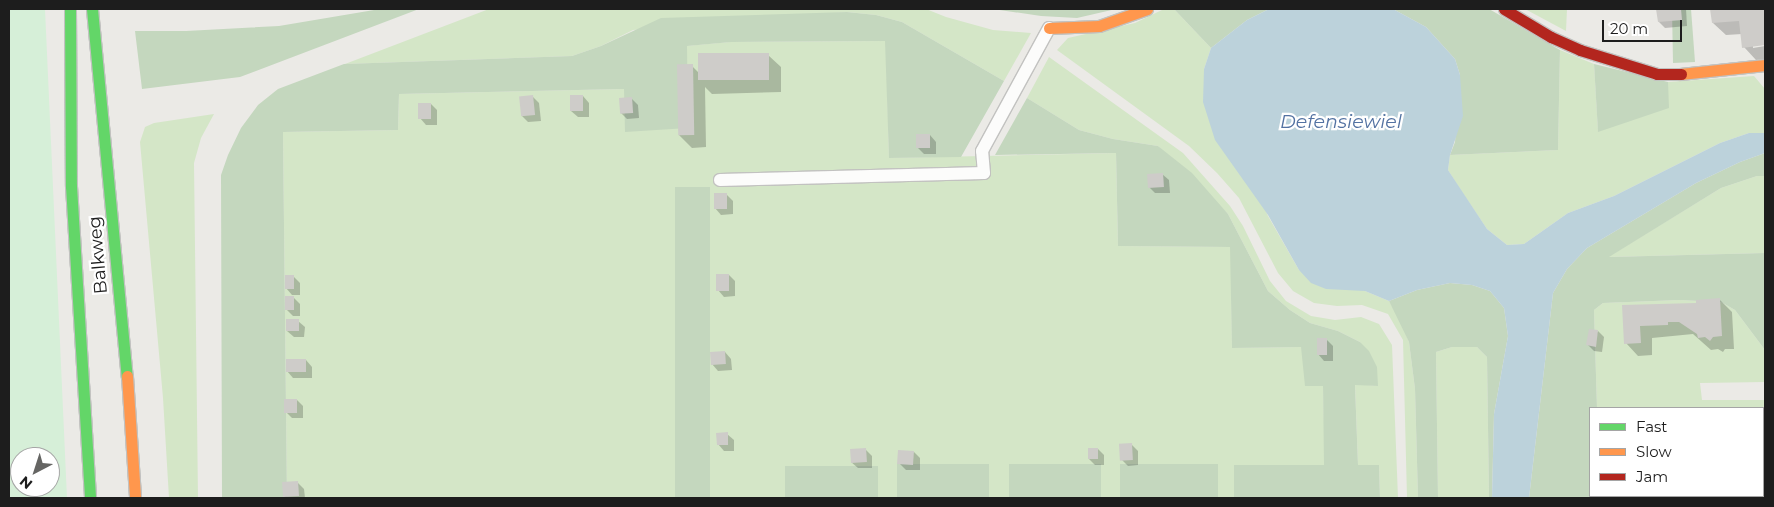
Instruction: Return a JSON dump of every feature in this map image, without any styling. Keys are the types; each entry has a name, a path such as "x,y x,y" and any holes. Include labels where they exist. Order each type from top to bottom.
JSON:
{"street":[{"name":"Balkweg","path":"70,9 71,186 90,498"},
{"name":"Balkweg","path":"92,9 125,358 134,498"},
{"path":"1049,28 1099,26 1147,9"},
{"path":"1504,9 1552,37 1580,50 1657,74 1690,74 1765,65"}],"lane":[{"path":"720,180 984,173 982,151 1049,28"}],"green space":[{"path":"9,9 45,9 67,498 9,498"},
{"path":"380,9 419,9 240,77 142,89 135,31 186,31 279,26"},
{"path":"489,9 926,9 946,17 993,30 1031,33 1004,81 902,22 876,15 847,12 633,30 601,46 572,56 345,64"},
{"path":"993,9 1116,9 1077,18 1041,16"},
{"path":"1164,9 1174,9 1211,48 1204,69 1268,216 1299,270 1365,291 1389,301 1401,322 1409,342 1415,389 1418,498 1407,498 1403,340 1388,314 1362,305 1337,306 1314,303 1293,291 1278,273 1239,198 1217,173 1189,146 1057,50 1068,38 1135,23"},
{"path":"1174,9 1269,9 1247,20 1211,48"},
{"path":"1393,9 1489,9 1560,50 1558,150 1450,155 1455,142 1460,75 1455,59 1426,27"},
{"path":"1525,9 1567,9 1566,31"},
{"path":"1672,9 1691,9 1695,62 1673,63"},
{"path":"847,12 876,15 902,22 1004,81 961,157 889,158 885,41 731,42 687,46 688,128 625,132 624,89 399,94 398,130 283,132 287,498 222,498 221,175 241,128 258,105 278,89 344,64 572,56 601,46 661,18"},
{"path":"886,41 889,158 1116,153 1118,246 1231,247 1232,348 1301,347 1323,386 1326,498 287,498 283,132 398,130 399,94 624,89 687,82 686,46 730,42"},
{"path":"1560,50 1594,64 1598,131 1668,82 1754,76 1765,89 1765,133 1749,133 1720,143 1614,196 1568,213 1524,244 1507,245 1487,229 1458,186 1448,170 1450,155 1558,150"},
{"path":"1049,57 1183,153 1230,206 1243,226 1270,281 1286,301 1311,316 1335,320 1361,317 1379,324 1392,345 1398,498 1380,498 1379,465 1358,465 1355,384 1378,386 1360,342 1338,331 1310,323 1290,310 1268,291 1228,214 1158,146 1113,139 1079,130 1027,98"},
{"path":"1594,64 1668,82 1669,108 1598,132"},
{"path":"1027,98 1079,130 1113,139 1158,146 1192,173 1228,214 1268,291 1290,310 1310,323 1338,331 1360,342 1369,351 1377,367 1378,386 1355,385 1358,465 1379,465 1380,498 1234,498 1234,465 1324,465 1323,386 1305,386 1301,347 1232,348 1230,247 1118,246 1116,153 995,155"},
{"path":"214,114 201,138 194,163 198,498 169,498 163,398 140,142 145,127 154,123"},
{"path":"1765,153 1765,176 1757,176 1721,188 1609,257 1765,253 1765,350 1735,310 1721,302 1679,300 1603,303 1594,310 1597,407 1589,407 1589,497 1601,498 1529,498 1553,293 1567,269 1587,248 1696,183 1740,162"},
{"path":"1757,176 1765,176 1765,253 1608,257 1721,188"},
{"path":"675,187 710,187 710,498 675,498"},
{"path":"1450,283 1472,285 1490,291 1504,308 1508,336 1494,414 1492,498 1489,498 1487,357 1477,347 1452,347 1436,352 1438,498 1418,498 1415,389 1409,342 1389,301 1417,290"},
{"path":"1679,300 1721,302 1735,310 1765,350 1765,382 1700,383 1702,400 1765,400 1765,498 1601,498 1764,497 1764,407 1597,407 1594,310 1603,303"},
{"path":"1452,347 1477,347 1487,357 1489,498 1438,498 1436,352"},
{"path":"897,464 989,464 989,498 897,498"},
{"path":"1009,464 1101,464 1101,498 1009,498"},
{"path":"1120,464 1218,464 1218,498 1120,498"},
{"path":"785,466 878,466 878,498 785,498"}],"water":[{"name":"Defensiewiel","path":"1269,9 1393,9 1426,27 1455,59 1460,75 1463,116 1450,155 1448,170 1487,229 1507,245 1524,244 1568,213 1614,196 1720,143 1749,133 1765,133 1765,153 1740,162 1696,183 1587,248 1567,269 1553,293 1529,498 1492,498 1494,414 1508,336 1504,308 1490,291 1472,285 1450,283 1417,290 1389,301 1365,291 1326,289 1311,283 1299,270 1268,215 1215,140 1203,102 1204,69 1211,48 1247,20"}],"building":[{"path":"1656,9 1681,9 1682,20 1658,22"},
{"path":"1710,9 1765,9 1765,45 1742,48 1739,21 1712,23"},
{"path":"698,53 769,53 769,80 698,80"},
{"path":"677,64 693,64 694,135 678,135"},
{"path":"533,95 535,115 521,116 519,96"},
{"path":"570,95 583,95 583,111 570,111"},
{"path":"632,97 633,113 620,114 619,98"},
{"path":"418,103 431,103 431,119 418,119"},
{"path":"916,134 930,134 930,148 916,148"},
{"path":"1163,173 1164,187 1148,188 1147,174"},
{"path":"714,193 727,193 727,209 714,209"},
{"path":"716,274 729,274 729,291 716,291"},
{"path":"285,275 294,275 294,289 285,289"},
{"path":"285,296 294,296 294,310 285,310"},
{"path":"1720,298 1722,336 1713,337 1710,341 1705,337 1698,338 1697,334 1679,322 1668,322 1668,325 1640,326 1641,343 1624,344 1622,305 1696,303 1696,300"},
{"path":"286,319 299,319 299,331 286,331"},
{"path":"1589,329 1598,330 1596,347 1586,345"},
{"path":"1317,338 1327,338 1327,355 1317,355"},
{"path":"725,351 726,364 711,365 710,352"},
{"path":"286,359 306,359 306,372 286,372"},
{"path":"284,399 297,399 297,413 284,413"},
{"path":"728,432 728,445 717,445 716,433"},
{"path":"1132,443 1133,460 1120,461 1119,444"},
{"path":"866,448 867,462 851,463 850,449"},
{"path":"1088,448 1098,448 1098,459 1088,459"},
{"path":"898,450 914,451 913,465 897,464"},
{"path":"298,481 299,496 283,497 282,482"}],"traffic: fast":[{"path":"70,9 71,186 90,498"},
{"path":"92,9 127,376"}],"traffic: slow":[{"path":"1049,28 1099,26 1147,9"},
{"path":"1681,74 1765,65"},
{"path":"127,376 135,498"}],"traffic: jam":[{"path":"1504,9 1551,37 1580,50 1657,74 1681,74"}]}
